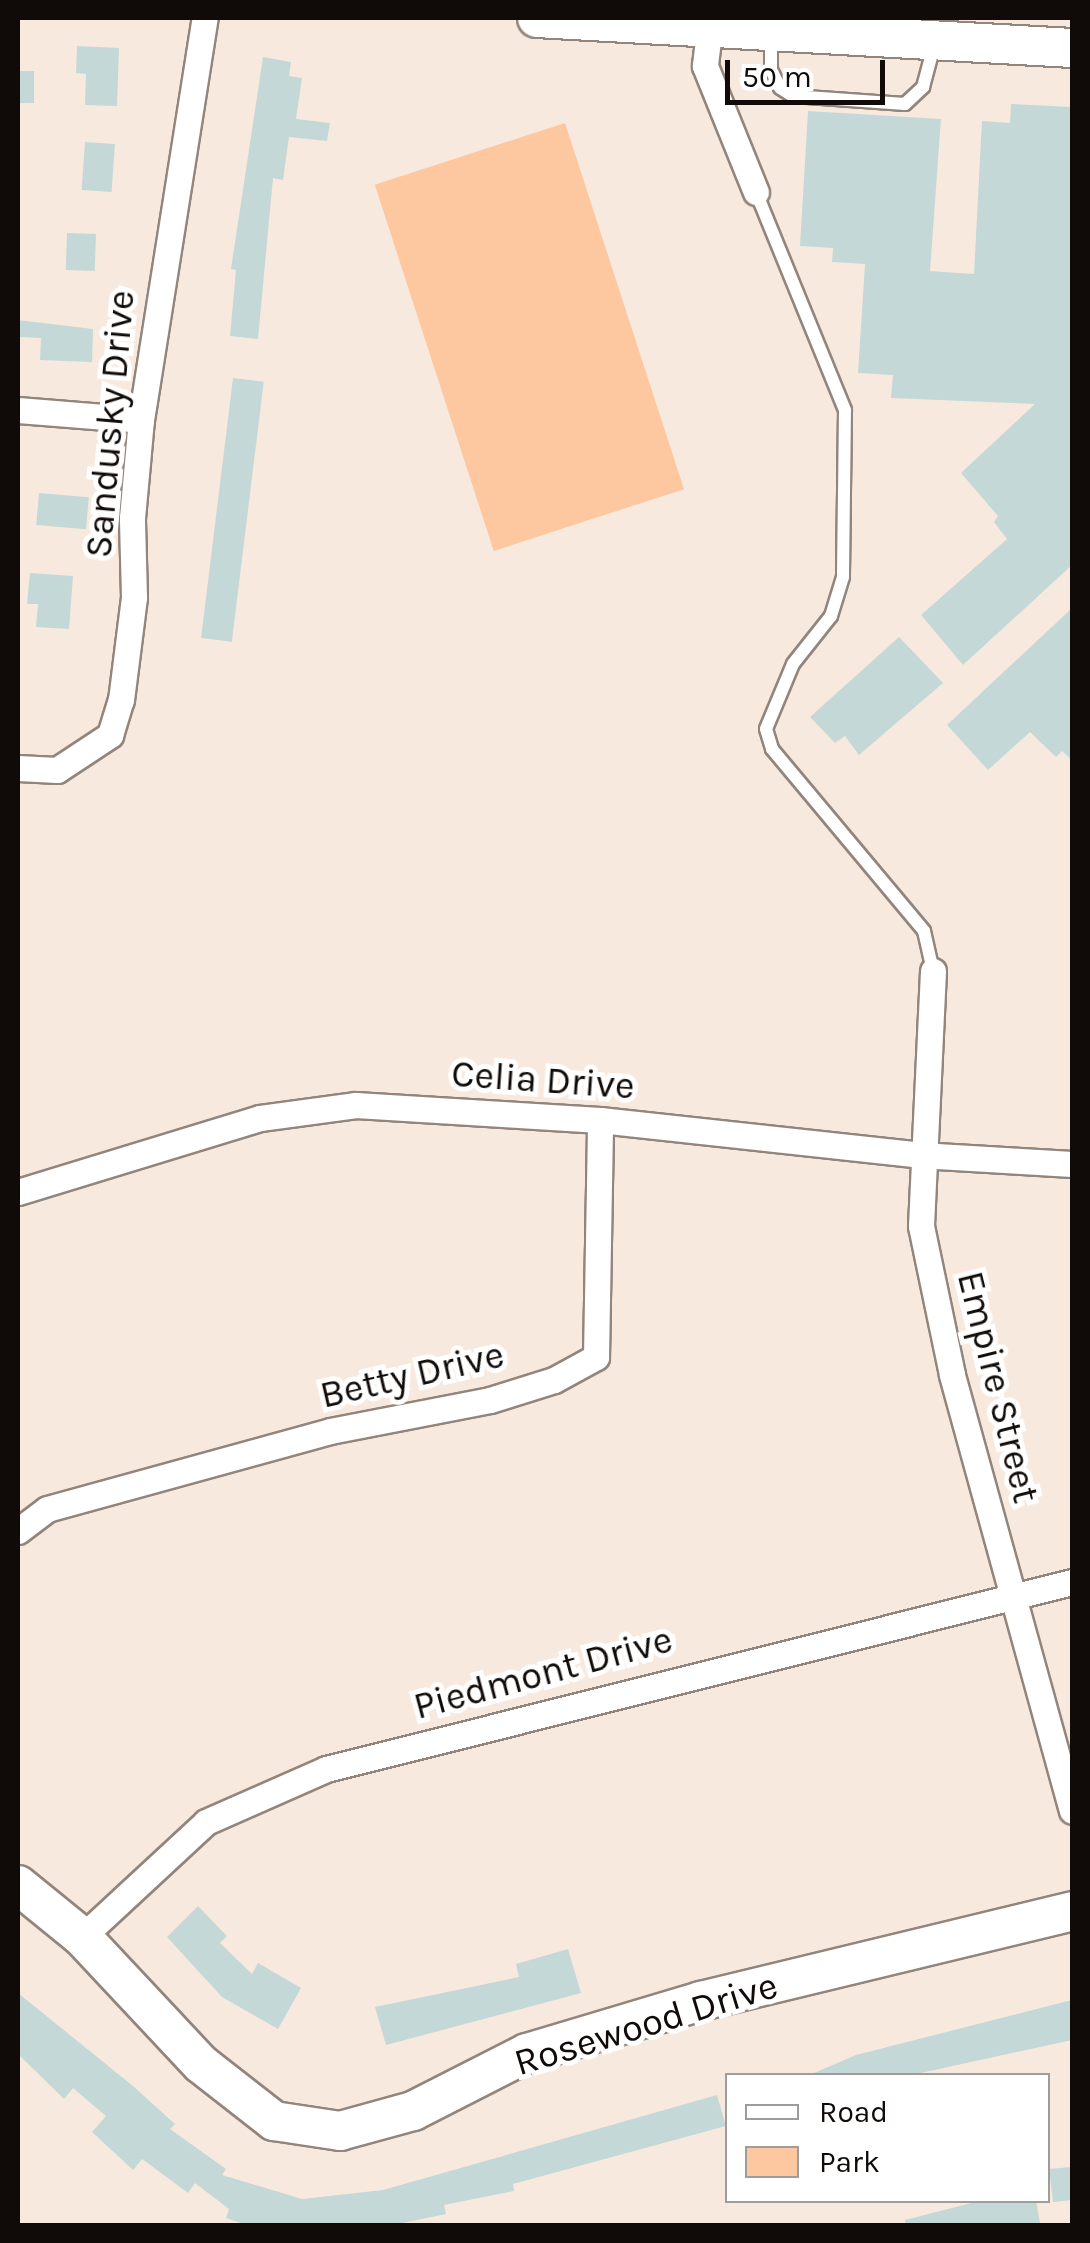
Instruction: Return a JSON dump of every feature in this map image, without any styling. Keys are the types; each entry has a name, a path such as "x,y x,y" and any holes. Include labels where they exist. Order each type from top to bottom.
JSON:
{"street":[{"name":"Sandusky Drive","path":"18,768 57,770 110,736 134,597 141,420 205,18"},
{"path":"538,18 709,32 1072,48"},
{"path":"709,32 705,66 756,192"},
{"path":"18,410 141,420"},
{"name":"Empire Street","path":"932,972 920,1155 920,1226 944,1338 1072,1812"},
{"name":"Celia Drive","path":"18,1192 260,1118 356,1105 600,1120 920,1155 1072,1164"},
{"name":"Betty Drive","path":"18,1531 47,1509 330,1431 490,1400 554,1380 596,1358 600,1120"},
{"name":"Piedmont Drive","path":"82,1937 206,1822 326,1768 1072,1582"},
{"name":"Rosewood Drive","path":"18,1885 82,1937 201,2064 274,2121 340,2131 414,2111 527,2053 702,2001 1072,1911"}],"lane":[{"path":"772,35 772,70 780,88 793,96 906,104 923,87 934,44"},
{"path":"756,192 845,410 842,577 831,616 792,664 766,729 772,749 924,931 932,972"}],"green space":[{"path":"565,123 684,489 494,551 375,185"}],"building":[{"path":"77,46 119,48 117,106 85,105 86,74 76,73"},
{"path":"263,57 291,62 289,76 302,78 296,119 330,123 327,141 289,137 283,180 273,178 258,339 230,336 236,270 231,269"},
{"path":"18,71 34,71 34,103 18,103"},
{"path":"1011,104 1072,107 1072,565 963,665 921,615 1007,539 994,522 998,516 961,473 1035,404 891,398 893,375 858,373 865,264 832,262 833,248 800,246 808,111 941,119 930,271 974,274 982,121 1010,123"},
{"path":"85,142 115,144 112,192 82,190"},
{"path":"67,233 96,234 95,271 66,270"},
{"path":"18,320 93,329 92,362 40,360 41,338 18,337"},
{"path":"233,378 264,382 232,642 201,638"},
{"path":"39,493 89,497 86,529 36,525"},
{"path":"30,573 73,576 69,629 36,627 38,604 27,604"},
{"path":"1072,608 1072,760 1062,751 1056,757 1030,732 988,770 947,725"},
{"path":"899,637 943,683 859,755 845,736 835,743 810,717"},
{"path":"198,1906 227,1936 220,1943 252,1974 258,1963 301,1988 278,2029 222,1997 167,1937"},
{"path":"568,1949 581,1993 386,2045 375,2007 519,1977 516,1964"},
{"path":"18,1993 133,2086 175,2124 170,2129 226,2169 222,2175 302,2199 383,2190 717,2095 725,2126 513,2184 514,2191 444,2205 446,2214 388,2226 250,2226 226,2218 229,2209 195,2183 188,2193 142,2159 133,2170 92,2132 106,2116 73,2088 64,2099 18,2054"},
{"path":"1072,2000 1072,2040 921,2073 814,2073 856,2055"},
{"path":"1072,2167 1072,2200 1053,2202 1050,2169"},
{"path":"971,2203 1037,2203 1040,2223 906,2226 905,2220"}]}
